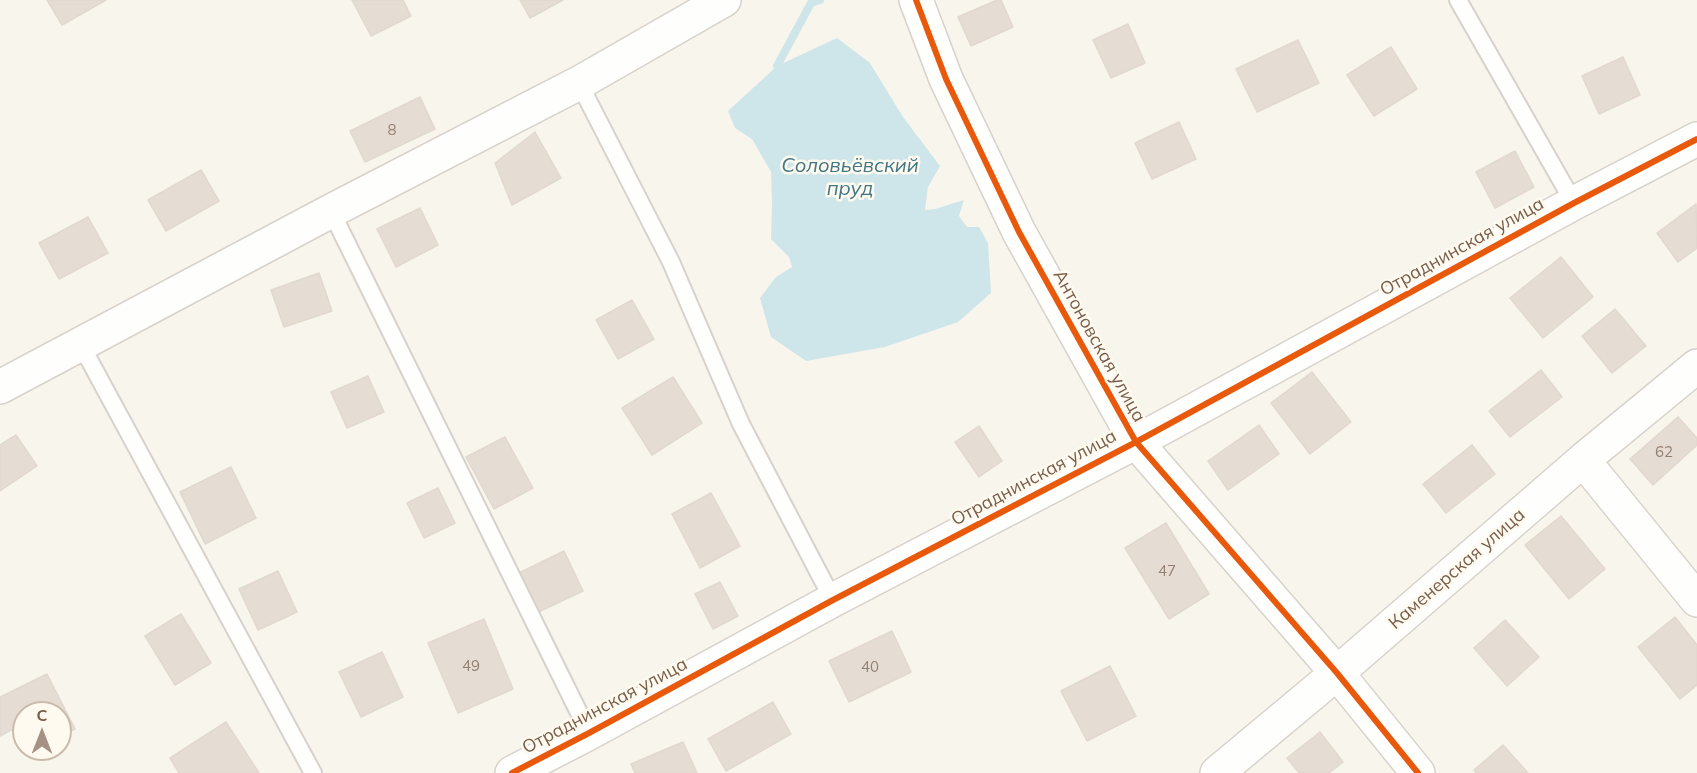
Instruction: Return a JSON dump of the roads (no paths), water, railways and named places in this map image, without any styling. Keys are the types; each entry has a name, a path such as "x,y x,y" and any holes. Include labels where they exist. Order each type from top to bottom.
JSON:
{"street":[{"path":"0,387 331,211 579,83 724,0"},
{"name":"Антоновская улица","path":"916,0 946,79 1018,232 1136,442 1337,673 1418,773"},
{"name":"Отраднинская улица","path":"512,773 833,600 1136,442 1574,203 1697,139"},
{"name":"Каменерская улица","path":"1216,773 1337,673 1583,460 1697,366"},
{"path":"1583,460 1697,600"}],"lane":[{"path":"1458,0 1574,203"},
{"path":"579,83 671,262 741,424 833,600"},
{"path":"331,211 589,733"},
{"path":"80,343 313,773"}],"water":[{"name":"Соловьёвский пруд","path":"837,38 870,63 903,117 940,166 928,187 925,210 964,200 959,216 967,227 979,227 988,243 991,293 958,322 885,347 806,361 771,337 760,298 776,277 792,267 789,257 771,239 771,172 752,139 735,128 728,111 777,66"}],"waterway":[{"path":"777,66 811,3 820,0"}]}
